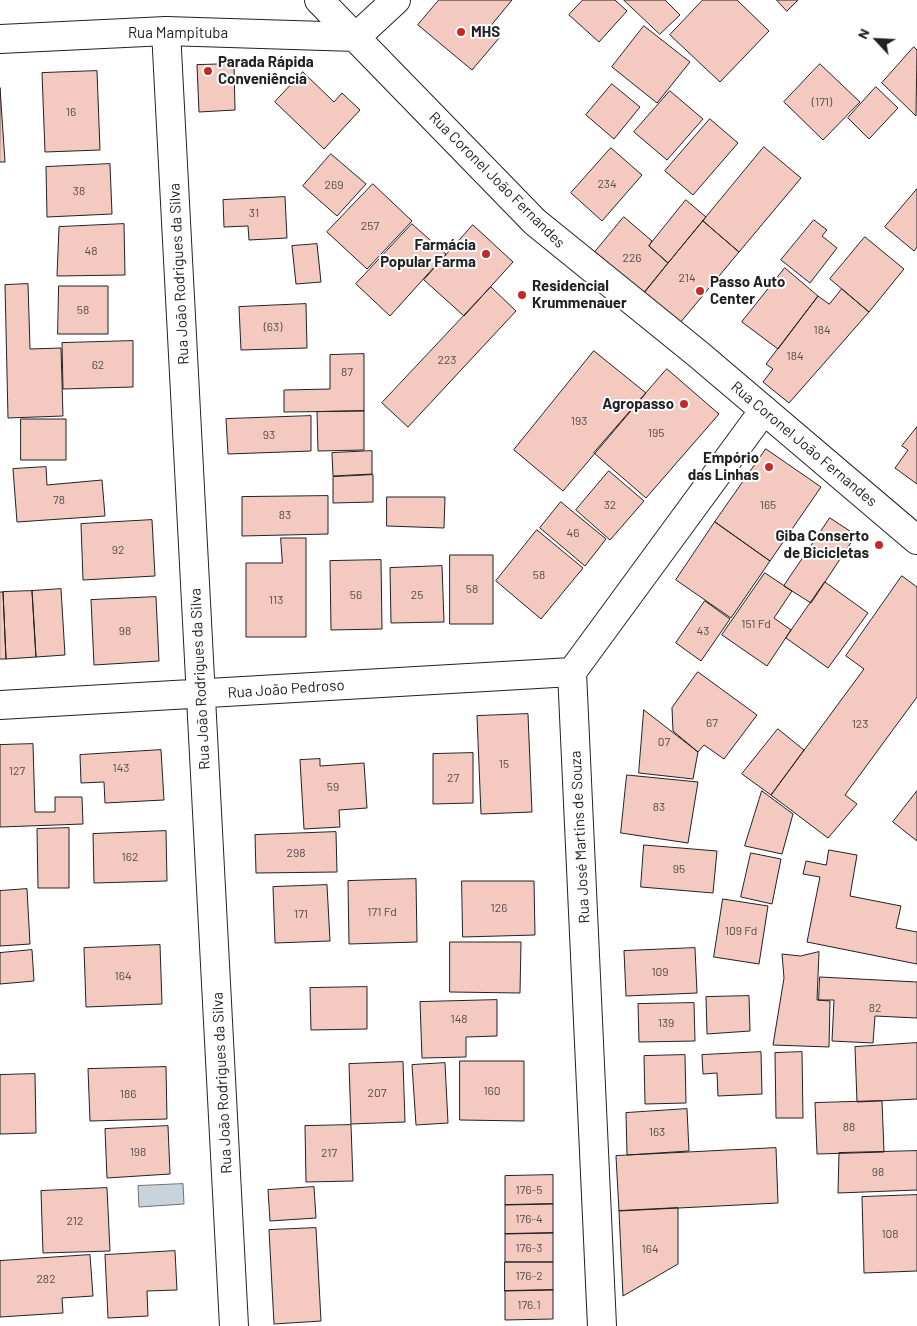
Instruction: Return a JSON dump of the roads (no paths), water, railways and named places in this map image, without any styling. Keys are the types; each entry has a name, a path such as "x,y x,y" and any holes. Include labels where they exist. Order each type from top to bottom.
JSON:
{"street":[{"name":"Rua Coronel João Fernandes","path":"319,0 535,222 764,410 917,540"},
{"path":"356,37 396,0"},
{"name":"Rua Mampituba","path":"0,40 166,31 356,37"},
{"name":"Rua João Rodrigues da Silva","path":"166,31 234,1326"},
{"path":"572,672 764,410"},
{"name":"Rua João Pedroso","path":"0,705 572,672"},
{"name":"Rua José Martins de Souza","path":"572,672 602,1326"}],"place":[{"name":"MHS","path":"461,32"},
{"name":"Parada Rápida Conveniência","path":"208,71"},
{"name":"Farmácia Popular Farma","path":"486,254"},
{"name":"Passo Auto Center","path":"700,291"},
{"name":"Residencial Krummenauer","path":"522,295"},
{"name":"Agropasso","path":"684,404"},
{"name":"Empório das Linhas","path":"769,467"},
{"name":"Giba Conserto de Bicicletas","path":"879,545"}]}
